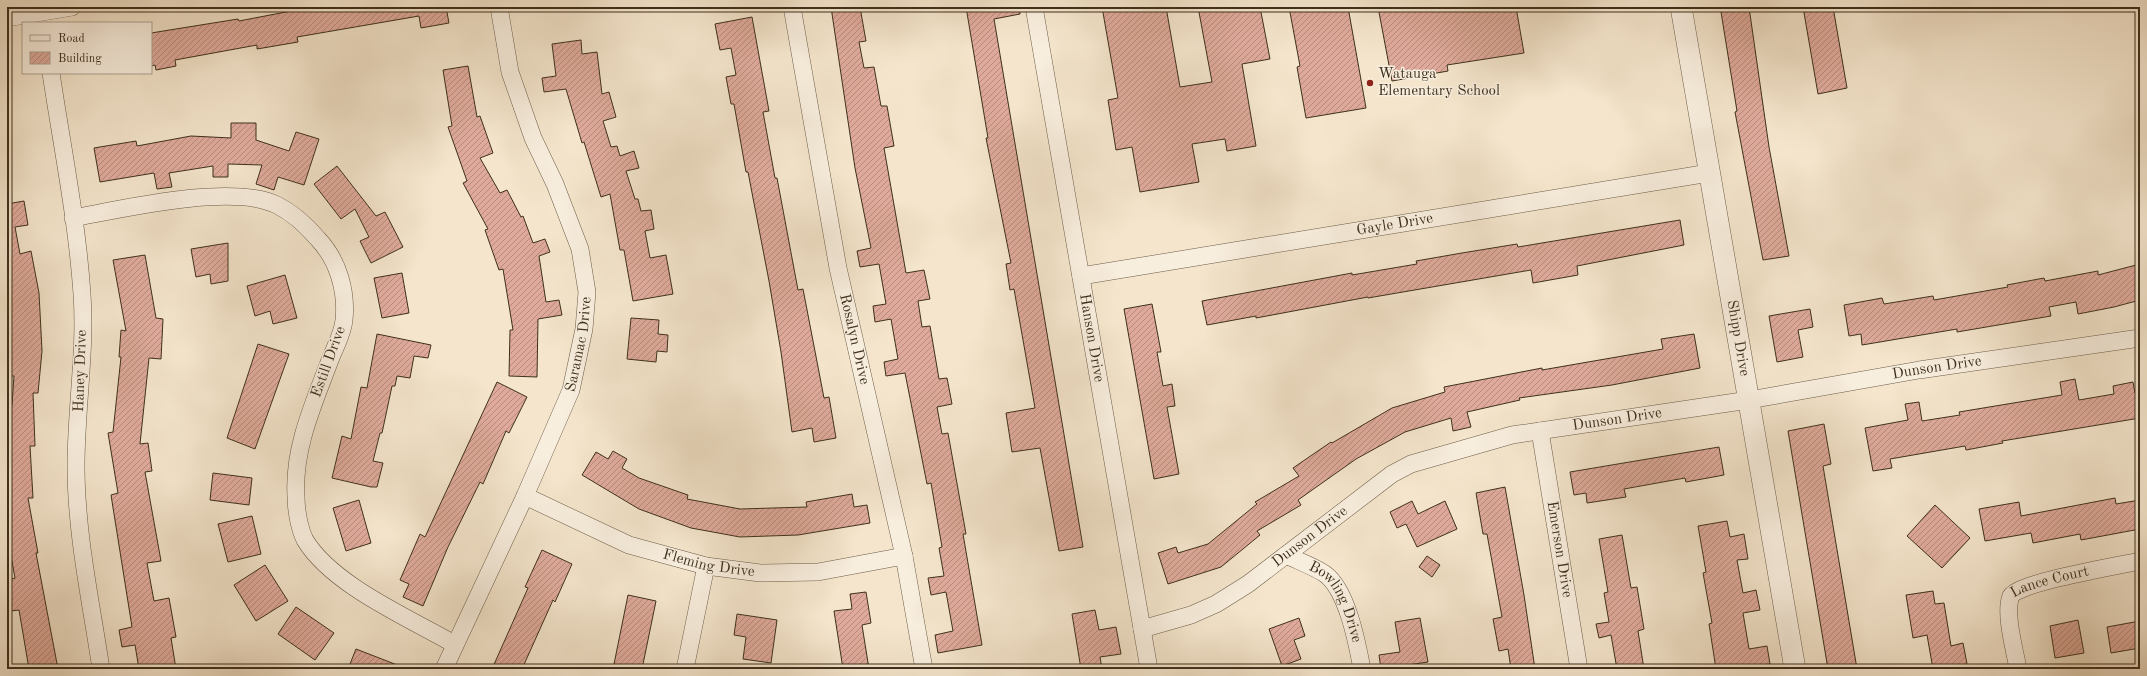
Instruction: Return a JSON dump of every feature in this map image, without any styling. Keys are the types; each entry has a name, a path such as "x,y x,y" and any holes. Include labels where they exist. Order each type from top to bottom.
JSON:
{"street":[{"path":"7,18 42,14 72,7"},
{"name":"Saramac Drive","path":"444,669 454,644 525,496 571,390 584,329 586,292 580,250 555,184 533,138 510,72 499,7"},
{"name":"Rosalyn Drive","path":"792,7 838,268 904,556 924,669"},
{"name":"Hanson Drive","path":"1034,7 1149,669"},
{"name":"Shipp Drive","path":"1681,7 1795,669"},
{"name":"Haney Drive","path":"51,74 73,218 82,294 83,372 76,464 78,508 101,669"},
{"name":"Gayle Drive","path":"1081,276 1709,173"},
{"name":"Estill Drive","path":"73,218 167,201 218,197 254,199 276,205 303,222 324,246 338,272 345,296 344,322 304,430 295,479 296,507 304,538 320,560 345,582 454,644"},
{"name":"Dunson Drive","path":"1142,629 1191,615 1216,604 1248,584 1392,474 1411,464 1512,435 1749,400 1919,370 2140,338"},
{"name":"Emerson Drive","path":"1540,431 1579,669"},
{"name":"Fleming Drive","path":"525,496 629,545 706,566 760,573 818,572 904,556"},
{"name":"Bowling Drive","path":"1286,555 1325,574 1339,589 1357,643 1362,669"},
{"name":"Lance Court","path":"2018,669 2008,607 2011,595 2018,589 2037,583 2140,561"},
{"path":"685,669 706,566"}],"building":[{"path":"312,7 446,7 449,23 421,28 419,16 297,37 298,42 257,49 257,45 175,60 176,66 156,70 155,65 152,66 152,33 238,19 239,21"},
{"path":"831,7 860,7 866,41 859,42 864,68 874,67 881,106 887,106 894,146 884,148 906,273 924,270 930,299 918,301 922,327 930,326 939,379 947,378 952,404 937,407 942,434 948,433 966,534 963,534 982,645 938,653 935,635 953,631 946,592 931,595 928,578 944,576 939,548 942,547 931,483 927,484 905,373 886,376 884,362 898,359 891,319 875,322 873,306 886,304 879,264 860,267 857,251 871,248 855,168"},
{"path":"966,7 1019,7 1020,14 994,19 1083,547 1059,551 1040,448 1012,452 1006,413 1035,408 1014,289 1010,290 1006,264 1011,263 986,138 988,138"},
{"path":"1102,7 1166,7 1180,87 1212,82 1198,7 1260,7 1270,59 1242,64 1256,146 1227,151 1225,139 1192,144 1199,182 1140,192 1132,147 1116,150 1108,100 1118,98"},
{"path":"1289,7 1348,7 1366,108 1306,118 1297,67 1300,66"},
{"path":"1378,7 1516,7 1524,53 1447,65 1448,71 1392,81"},
{"path":"1749,7 1769,147 1789,256 1763,260 1735,112 1737,111 1721,12"},
{"path":"1803,7 1833,7 1847,88 1818,94"},
{"path":"752,17 769,111 763,112 775,178 777,178 798,290 803,289 824,398 829,397 836,438 814,442 812,428 792,432 769,281 748,172 746,172 734,104 731,104 726,77 736,75 731,48 720,50 715,24"},
{"path":"581,40 582,54 597,52 602,94 609,92 616,117 603,121 611,147 617,146 620,156 634,151 639,168 626,171 635,199 638,199 641,211 651,210 654,229 645,231 650,258 666,255 673,294 633,301 624,250 620,250 610,194 601,197 584,142 582,143 566,89 544,92 542,78 556,76 552,44"},
{"path":"468,66 477,117 480,116 493,153 480,158 500,193 507,190 521,217 523,216 533,243 545,239 550,252 539,256 546,302 559,300 562,315 538,319 537,377 509,376 510,330 513,330 503,269 499,270 485,230 488,229 463,183 467,181 448,127 452,126 443,70"},
{"path":"231,123 256,123 256,140 289,151 296,132 319,139 304,185 278,177 274,190 256,184 262,165 228,164 228,177 213,177 213,166 169,173 172,187 157,189 154,173 100,182 94,148 136,141 137,146 191,136 231,138"},
{"path":"337,166 376,216 385,212 403,247 371,263 360,241 369,237 355,209 341,219 314,184"},
{"path":"24,201 28,225 15,227 20,254 31,251 39,293 42,351 38,393 33,393 35,446 30,446 33,498 28,498 38,553 36,553 58,669 29,669 19,610 11,611 7,587 7,580 15,578 7,534 7,406 12,405 14,376 7,376 7,204"},
{"path":"1680,220 1684,245 1577,266 1578,275 1533,283 1531,270 1368,297 1256,318 1256,316 1207,325 1202,301 1352,273 1352,275 1417,264 1416,261 1462,253 1517,244 1518,247"},
{"path":"228,243 228,281 211,284 210,274 196,277 191,249"},
{"path":"145,255 156,318 163,319 161,359 149,358 140,444 148,443 152,471 145,472 161,561 147,563 154,601 169,598 176,637 171,638 176,669 139,669 135,645 122,647 119,630 132,627 111,495 118,493 108,433 113,432 121,357 119,357 121,330 126,331 113,260"},
{"path":"2140,264 2140,300 2114,307 2078,314 2076,302 2049,307 2051,316 1957,332 1957,329 1862,345 1861,334 1849,336 1844,305 1882,298 1884,304 1933,296 1934,300 2008,287 2007,285 2044,278 2045,281 2098,271 2098,275"},
{"path":"402,273 409,313 382,318 374,278"},
{"path":"285,275 297,318 273,324 270,311 255,316 247,286"},
{"path":"1152,304 1161,352 1157,352 1163,386 1172,384 1175,406 1167,407 1179,474 1154,479 1124,309"},
{"path":"1810,309 1813,327 1798,330 1803,357 1777,362 1769,316"},
{"path":"631,318 659,320 658,334 668,335 667,352 657,351 656,362 627,359"},
{"path":"377,334 431,345 428,358 414,356 410,378 397,376 395,386 392,386 382,433 380,433 373,461 383,463 377,487 371,487 332,478 342,436 351,439 361,387 367,388"},
{"path":"1694,334 1700,368 1612,385 1519,398 1520,400 1467,412 1471,427 1453,431 1451,418 1405,432 1356,459 1298,500 1301,505 1257,531 1260,535 1221,567 1168,584 1158,553 1176,547 1178,553 1208,544 1257,504 1255,502 1299,476 1293,468 1331,442 1332,443 1392,408 1445,392 1444,387 1542,368 1542,370 1663,349 1661,339"},
{"path":"258,344 289,354 255,449 227,438"},
{"path":"2075,379 2079,400 2114,394 2113,386 2133,382 2135,393 2140,392 2140,418 2002,441 2003,443 1966,450 1965,446 1890,459 1892,468 1873,471 1865,428 1908,420 1905,404 1919,402 1922,421 1960,415 1959,412 2062,395 2060,382"},
{"path":"497,382 527,397 509,433 506,431 483,484 480,482 448,547 423,606 403,597 409,584 400,580 420,534 425,537"},
{"path":"1824,424 1831,464 1823,466 1857,669 1828,669 1788,431"},
{"path":"1719,447 1724,475 1686,482 1685,478 1624,489 1626,497 1587,503 1586,493 1574,495 1570,472"},
{"path":"613,451 627,459 622,468 639,478 688,495 687,499 740,509 807,507 806,502 852,494 854,507 867,505 870,523 798,535 740,537 691,528 639,509 582,475 596,452 608,459"},
{"path":"213,473 252,478 249,505 210,500"},
{"path":"1505,487 1535,669 1511,669 1508,649 1499,651 1493,619 1502,617 1487,534 1483,534 1476,493"},
{"path":"2115,498 2116,504 2140,500 2140,529 2081,540 2080,534 2033,543 2031,533 1985,541 1979,509 2019,502 2021,516"},
{"path":"359,500 371,543 346,551 333,508"},
{"path":"1412,501 1418,514 1445,501 1457,529 1417,547 1406,524 1397,528 1390,512"},
{"path":"1935,505 1970,538 1942,568 1907,536"},
{"path":"252,516 261,554 228,562 218,524"},
{"path":"1727,521 1730,537 1744,534 1748,559 1737,560 1743,593 1756,590 1760,610 1743,613 1749,649 1767,646 1770,664 1737,669 1716,669 1709,624 1712,623 1703,573 1706,572 1698,526"},
{"path":"1622,535 1631,588 1637,587 1644,629 1638,631 1644,669 1617,669 1611,635 1599,638 1596,624 1609,622 1604,593 1608,592 1599,539"},
{"path":"542,550 572,564 555,602 553,600 522,669 492,669 528,588 525,587"},
{"path":"1427,556 1440,565 1432,577 1419,567"},
{"path":"265,565 288,601 256,621 234,585"},
{"path":"1933,591 1935,604 1944,603 1951,646 1963,643 1968,669 1933,669 1927,635 1913,638 1906,595"},
{"path":"866,592 871,623 862,625 869,669 843,669 834,611 852,609 850,594"},
{"path":"628,595 656,601 642,669 613,669"},
{"path":"296,607 334,633 315,660 278,634"},
{"path":"1095,610 1099,630 1116,627 1121,654 1100,657 1102,669 1081,669 1072,614"},
{"path":"737,614 777,620 771,663 743,659 746,637 734,635"},
{"path":"1299,618 1305,636 1294,640 1301,659 1282,666 1269,629"},
{"path":"1420,618 1428,662 1381,669 1379,655 1400,652 1395,622"},
{"path":"2078,620 2084,653 2055,658 2050,626"},
{"path":"2140,621 2140,648 2111,653 2107,627"},
{"path":"356,649 405,668 405,669 348,669"}],"place":[{"name":"Watauga Elementary School","path":"1370,83"}]}
